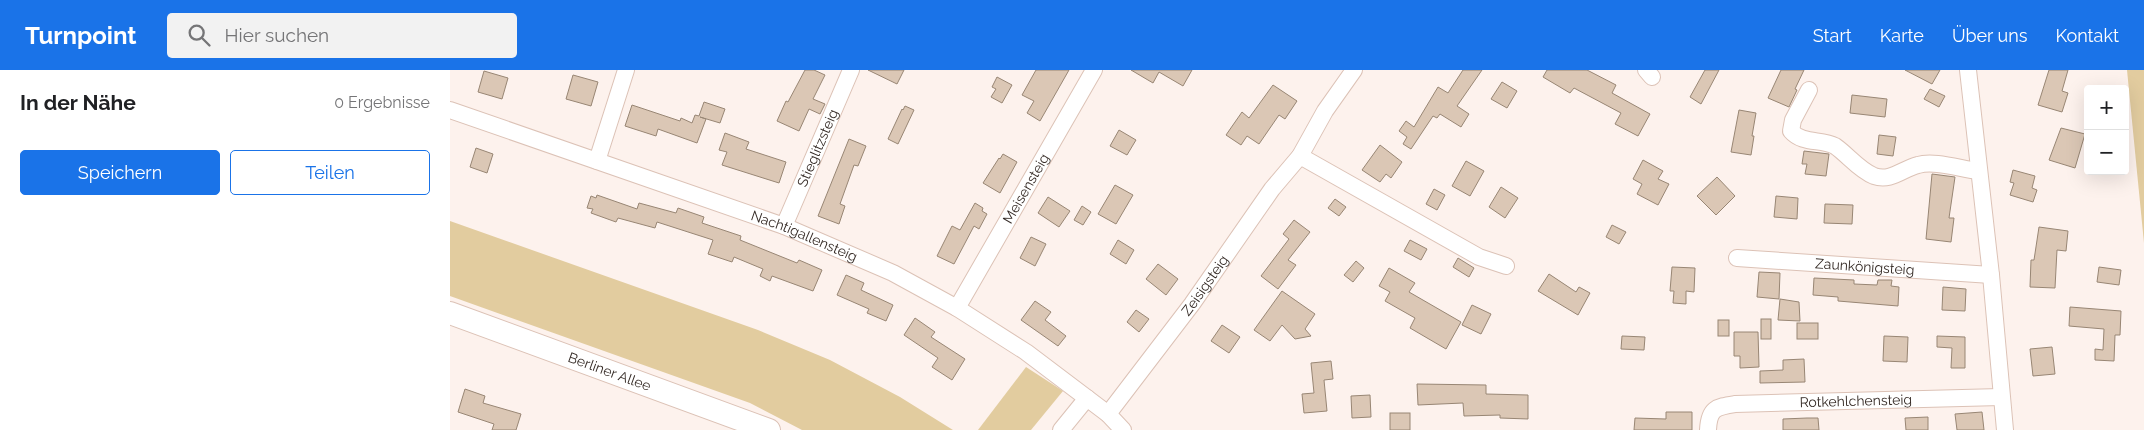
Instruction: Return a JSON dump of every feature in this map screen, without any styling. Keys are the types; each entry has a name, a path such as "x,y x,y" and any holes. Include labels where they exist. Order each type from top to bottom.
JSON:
{"main road":[{"name":"Berliner Allee","path":"450,313 769,430"}],"street":[{"path":"597,160 626,70"},
{"name":"Stieglitzsteig","path":"784,226 851,70"},
{"name":"Meisensteig","path":"957,308 1094,70"},
{"name":"Zeisigsteig","path":"1108,414 1192,304 1272,189 1300,156 1354,70"},
{"path":"1968,70 1991,275 2005,430"},
{"path":"1809,90 1793,120 1791,131 1800,139 1828,142 1869,174 1883,178 1891,177 1911,167 1925,164 1979,171"},
{"name":"Nachtigallensteig","path":"450,110 784,226 893,273 957,308 1026,352 1108,414 1123,430"},
{"path":"1300,156 1479,257 1506,266"},
{"name":"Zaunkönigsteig","path":"1737,258 1991,275"},
{"name":"Rotkehlchensteig","path":"1708,430 1708,418 1712,410 1736,404 2001,397"},
{"path":"1061,430 1088,398"}],"shaded area":[{"path":"2127,70 2144,70 2144,243 2129,85"},
{"path":"450,221 758,330 830,360 900,397 953,430 802,430 750,403 450,296"},
{"path":"1026,367 1063,391 1031,430 978,430"}],"building":[{"path":"805,70 814,70 825,75 813,99 825,104 820,114 809,109 799,131 777,121 786,101 788,102"},
{"path":"868,70 904,70 897,84"},
{"path":"1036,70 1069,70 1040,121 1027,113 1034,101 1022,95"},
{"path":"1131,70 1192,70 1183,86 1159,72 1153,83"},
{"path":"1463,70 1482,70 1457,106 1469,114 1461,127 1440,114 1437,118 1433,116 1411,149 1403,144 1407,137 1399,131 1406,121 1414,127 1438,87 1448,93"},
{"path":"1547,70 1587,70 1616,85 1612,93 1650,114 1638,136 1615,124 1621,113 1574,88 1570,93 1543,77"},
{"path":"1705,70 1719,70 1701,104 1690,97"},
{"path":"1781,70 1804,70 1789,107 1768,98"},
{"path":"1905,70 1940,70 1932,84"},
{"path":"2049,70 2068,70 2062,91 2068,93 2062,112 2038,105"},
{"path":"484,71 508,78 502,99 478,92"},
{"path":"573,75 598,82 591,106 566,99"},
{"path":"997,77 1012,85 1002,103 991,97 996,89 992,87"},
{"path":"1502,82 1517,91 1507,108 1491,99"},
{"path":"1273,85 1297,101 1285,119 1279,115 1259,144 1247,136 1241,145 1226,135 1242,112 1249,118"},
{"path":"1930,89 1945,96 1939,107 1924,99"},
{"path":"1852,95 1887,99 1885,117 1850,113"},
{"path":"704,102 725,109 720,123 700,117 706,119 697,143 658,129 656,136 625,126 632,105 680,121 681,118 692,123 695,115 699,116"},
{"path":"905,106 914,110 898,144 888,139"},
{"path":"1739,110 1756,113 1751,155 1731,152"},
{"path":"2061,128 2084,134 2075,168 2049,160"},
{"path":"1119,130 1136,140 1127,155 1110,146"},
{"path":"725,133 749,142 746,149 786,162 779,183 722,165 727,152 719,150"},
{"path":"1879,135 1896,137 1893,156 1877,154"},
{"path":"849,139 866,146 858,166 854,165 840,204 845,206 839,224 818,216"},
{"path":"1380,145 1402,162 1391,178 1386,174 1380,182 1362,170"},
{"path":"476,148 493,154 487,173 470,167"},
{"path":"1804,151 1829,154 1826,176 1805,174 1807,164 1802,164"},
{"path":"1003,154 1017,162 1000,193 983,183"},
{"path":"1643,160 1663,171 1658,179 1669,184 1658,205 1637,194 1642,184 1633,179"},
{"path":"1466,161 1484,171 1470,196 1452,186"},
{"path":"2013,170 2035,176 2032,188 2037,190 2033,202 2010,195 2014,183 2010,182"},
{"path":"1932,174 1955,177 1949,218 1954,218 1951,242 1926,239"},
{"path":"1717,177 1735,196 1716,215 1697,196"},
{"path":"1115,185 1133,195 1116,224 1098,214"},
{"path":"1501,187 1518,198 1505,218 1489,207"},
{"path":"1434,189 1445,195 1437,210 1426,204"},
{"path":"597,195 637,209 639,203 676,213 678,208 704,217 702,223 741,236 740,240 797,263 799,260 822,270 813,291 772,276 770,281 760,276 763,269 734,257 732,262 708,254 713,240 657,222 655,228 618,218 616,222 591,213 593,209 587,208 591,196 596,198"},
{"path":"1776,196 1798,198 1797,219 1774,217"},
{"path":"1048,197 1070,211 1059,227 1038,213"},
{"path":"1335,199 1346,207 1339,216 1328,208"},
{"path":"975,203 983,208 982,211 987,214 979,229 974,226 954,264 937,256 952,226 960,230"},
{"path":"1825,204 1853,205 1852,224 1824,223"},
{"path":"1082,206 1091,212 1083,225 1074,220"},
{"path":"1294,220 1310,232 1288,260 1296,265 1278,289 1261,276 1289,239 1283,234"},
{"path":"1612,225 1626,232 1619,244 1606,237"},
{"path":"2039,227 2068,231 2066,251 2057,250 2055,288 2030,287 2031,260 2034,260"},
{"path":"1031,237 1046,244 1035,266 1020,258"},
{"path":"1118,240 1134,250 1126,264 1110,254"},
{"path":"1410,240 1427,249 1421,260 1404,251"},
{"path":"1458,258 1474,268 1469,277 1453,267"},
{"path":"1356,261 1364,268 1353,282 1344,275"},
{"path":"1158,264 1178,279 1166,295 1146,279"},
{"path":"1672,267 1695,268 1694,292 1686,291 1686,304 1673,303 1674,291 1670,291"},
{"path":"2099,267 2121,270 2119,285 2097,282"},
{"path":"1389,268 1415,283 1409,292 1461,322 1446,349 1410,328 1415,318 1385,301 1390,292 1379,286"},
{"path":"1759,272 1780,273 1779,299 1757,297"},
{"path":"1549,274 1576,292 1579,287 1590,293 1578,315 1538,291"},
{"path":"846,275 864,283 861,290 893,305 886,321 867,313 869,309 837,295"},
{"path":"1814,278 1854,280 1854,284 1877,285 1878,280 1892,280 1891,286 1899,287 1898,306 1838,301 1838,297 1813,295"},
{"path":"1943,287 1966,289 1965,311 1942,310"},
{"path":"1282,291 1315,314 1305,329 1311,336 1295,339 1282,325 1270,341 1254,330"},
{"path":"1780,299 1799,302 1800,321 1778,320"},
{"path":"1035,301 1051,312 1045,320 1066,336 1058,346 1021,320"},
{"path":"1472,305 1491,314 1481,334 1462,325"},
{"path":"2070,307 2121,311 2120,335 2115,335 2114,361 2095,360 2095,349 2103,350 2104,329 2069,326"},
{"path":"1136,310 1149,319 1139,332 1127,322"},
{"path":"915,318 935,332 931,337 965,359 952,380 932,367 938,358 904,335"},
{"path":"1761,319 1771,319 1771,339 1761,339"},
{"path":"1718,320 1729,320 1729,336 1718,336"},
{"path":"1797,323 1818,323 1818,339 1797,339"},
{"path":"1222,325 1240,337 1229,353 1211,341"},
{"path":"1734,332 1758,332 1759,367 1740,368 1740,356 1734,356"},
{"path":"1622,336 1645,337 1644,350 1621,349"},
{"path":"1884,336 1908,337 1907,362 1883,361"},
{"path":"1937,336 1965,337 1965,368 1951,368 1952,348 1937,347"},
{"path":"2052,347 2055,374 2033,376 2030,349"},
{"path":"1804,359 1805,382 1760,383 1760,371 1783,370 1783,360"},
{"path":"1331,361 1333,379 1324,380 1327,411 1304,413 1302,394 1314,393 1311,363"},
{"path":"1417,384 1486,385 1486,394 1528,395 1528,419 1500,418 1500,415 1464,416 1463,403 1418,405"},
{"path":"465,389 485,396 483,403 521,414 516,430 492,430 494,424 458,412"},
{"path":"1370,395 1371,417 1352,418 1351,396"},
{"path":"1666,412 1692,412 1692,430 1634,430 1635,418 1666,419"},
{"path":"1982,412 1984,430 1957,430 1955,414"},
{"path":"1390,413 1410,413 1410,430 1390,430"},
{"path":"1928,417 1928,430 1906,430 1905,418"},
{"path":"1818,418 1819,430 1783,430 1783,419"}]}
